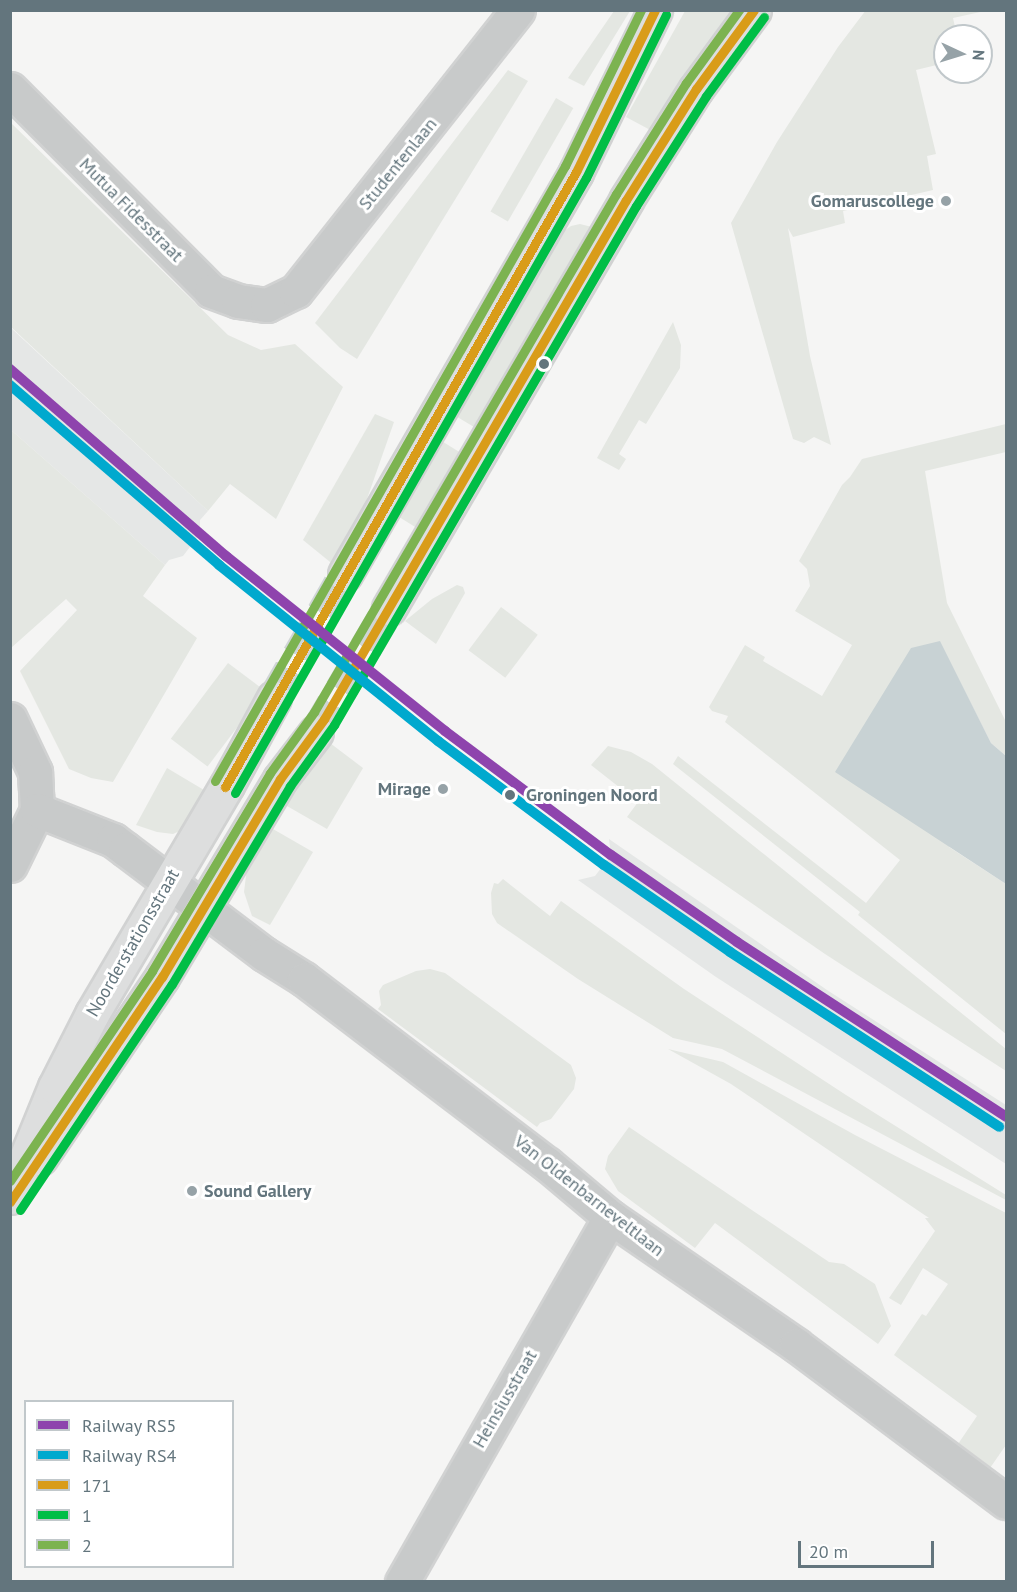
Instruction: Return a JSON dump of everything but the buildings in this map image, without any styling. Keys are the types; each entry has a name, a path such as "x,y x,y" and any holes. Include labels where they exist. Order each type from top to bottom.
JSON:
{"street":[{"path":"345,574 576,172 655,10"},
{"path":"389,608 626,200 696,89 754,10"},
{"name":"Studentenlaan","path":"267,304 296,291 511,13"},
{"name":"Mutua Fidesstraat","path":"10,89 211,291 238,301 267,304"},
{"name":"Noorderstationsstraat","path":"10,1197 60,1076 92,1014 227,785 274,698"},
{"path":"10,719 35,772 37,810 10,865"},
{"name":"Noorderstationsstraat","path":"10,1203 162,977 280,779 316,732"},
{"name":"Van Oldenbarneveltlaan","path":"37,810 113,840 264,954 304,979 538,1157 610,1217 796,1345 1006,1502"},
{"name":"Heinsiusstraat","path":"402,1581 610,1217"}],"shaded area":[{"path":"866,10 985,11 953,18 954,24 933,24 933,66 916,70 936,154 927,156 933,190 843,211 845,223 793,237 788,228 810,356 831,445 814,437 804,443 793,439 731,223 777,142 838,47"},
{"path":"614,11 630,11 584,86 568,78"},
{"path":"685,11 737,11 654,132 626,117"},
{"path":"508,70 528,81 357,359 340,348 315,323"},
{"path":"556,98 573,108 508,221 490,211"},
{"path":"10,122 228,335 261,350 295,344 343,387 276,519 230,484 208,511 11,327"},
{"path":"580,224 592,227 479,430 454,415 557,236 571,226"},
{"path":"673,322 681,345 680,368 646,424 639,420 619,454 626,459 619,470 597,458"},
{"path":"10,327 208,511 200,520 200,534 183,556 169,560 165,565 11,430"},
{"path":"375,414 394,422 361,516 335,566 303,540"},
{"path":"1006,424 1006,452 925,471 947,603 1006,722 1006,756 991,743 939,641 949,847 1006,884 1006,1034 858,915 860,912 673,764 678,756 866,903 900,860 725,722 728,716 712,711 709,707 745,645 765,657 763,661 822,696 852,645 795,611 810,586 807,569 799,561 842,485 862,459"},
{"path":"11,430 165,565 143,596 197,638 113,782 91,778 69,769 20,671 77,610 66,599 11,648"},
{"path":"440,440 464,455 418,529 394,514"},
{"path":"457,585 463,587 465,593 436,644 405,621 432,599"},
{"path":"501,607 538,635 505,678 469,650"},
{"path":"940,641 991,743 1006,756 1006,884 835,772 911,648"},
{"path":"228,663 265,691 208,767 171,739"},
{"path":"326,740 363,768 327,829 280,802"},
{"path":"608,746 631,752 652,764 1006,1049 1006,1071 825,954 627,817 638,802 591,765"},
{"path":"167,768 209,793 184,829 173,834 157,832 136,825"},
{"path":"266,825 313,852 270,925 252,916 244,892 248,860"},
{"path":"609,839 827,990 1006,1105 1006,1164 716,977 578,880 595,876 611,855"},
{"path":"503,879 550,916 561,901 684,989 846,1095 1006,1195 1006,1200 722,1049 673,1038 578,979 497,923 492,914 491,893 494,883 498,884"},
{"path":"430,969 445,973 571,1065 576,1078 574,1089 551,1119 540,1123 537,1127 378,1009 381,1005 379,991 383,985 416,971"},
{"path":"668,1049 723,1062 855,1135 1006,1213 1006,1445 990,1468 958,1444 977,1416 894,1355 922,1314 926,1316 948,1284 923,1268 901,1305 889,1298 935,1231 925,1218 929,1218 731,1084"},
{"path":"629,1127 829,1262 844,1264 875,1284 891,1326 878,1344 715,1223 695,1248 618,1191 605,1169 608,1156"}],"tunnel":[{"path":"274,698 345,574"},
{"path":"316,732 389,608"}],"rail line":[{"name":"RS5","path":"10,369 226,556 445,731 611,855 737,942 1006,1117"},
{"name":"RS4","path":"10,385 219,565 438,741 604,865 730,952 999,1127"}],"transit line":[{"name":"2","path":"215,781 565,166 641,10"},
{"name":"171","path":"225,787 576,172 655,10"},
{"name":"2","path":"10,1181 152,971 270,773 314,712 616,194 686,83 739,10"},
{"name":"171","path":"10,1202 162,977 280,779 324,719 626,200 696,89 754,10"},
{"name":"1","path":"235,793 586,178 666,15"},
{"name":"1","path":"20,1210 172,984 290,786 334,725 636,206 706,96 764,17"}],"place":[{"name":"Gomaruscollege","path":"946,201"},
{"name":"Mirage","path":"443,789"},
{"name":"Groningen Noord","path":"510,795"},
{"name":"Sound Gallery","path":"192,1191"}]}
